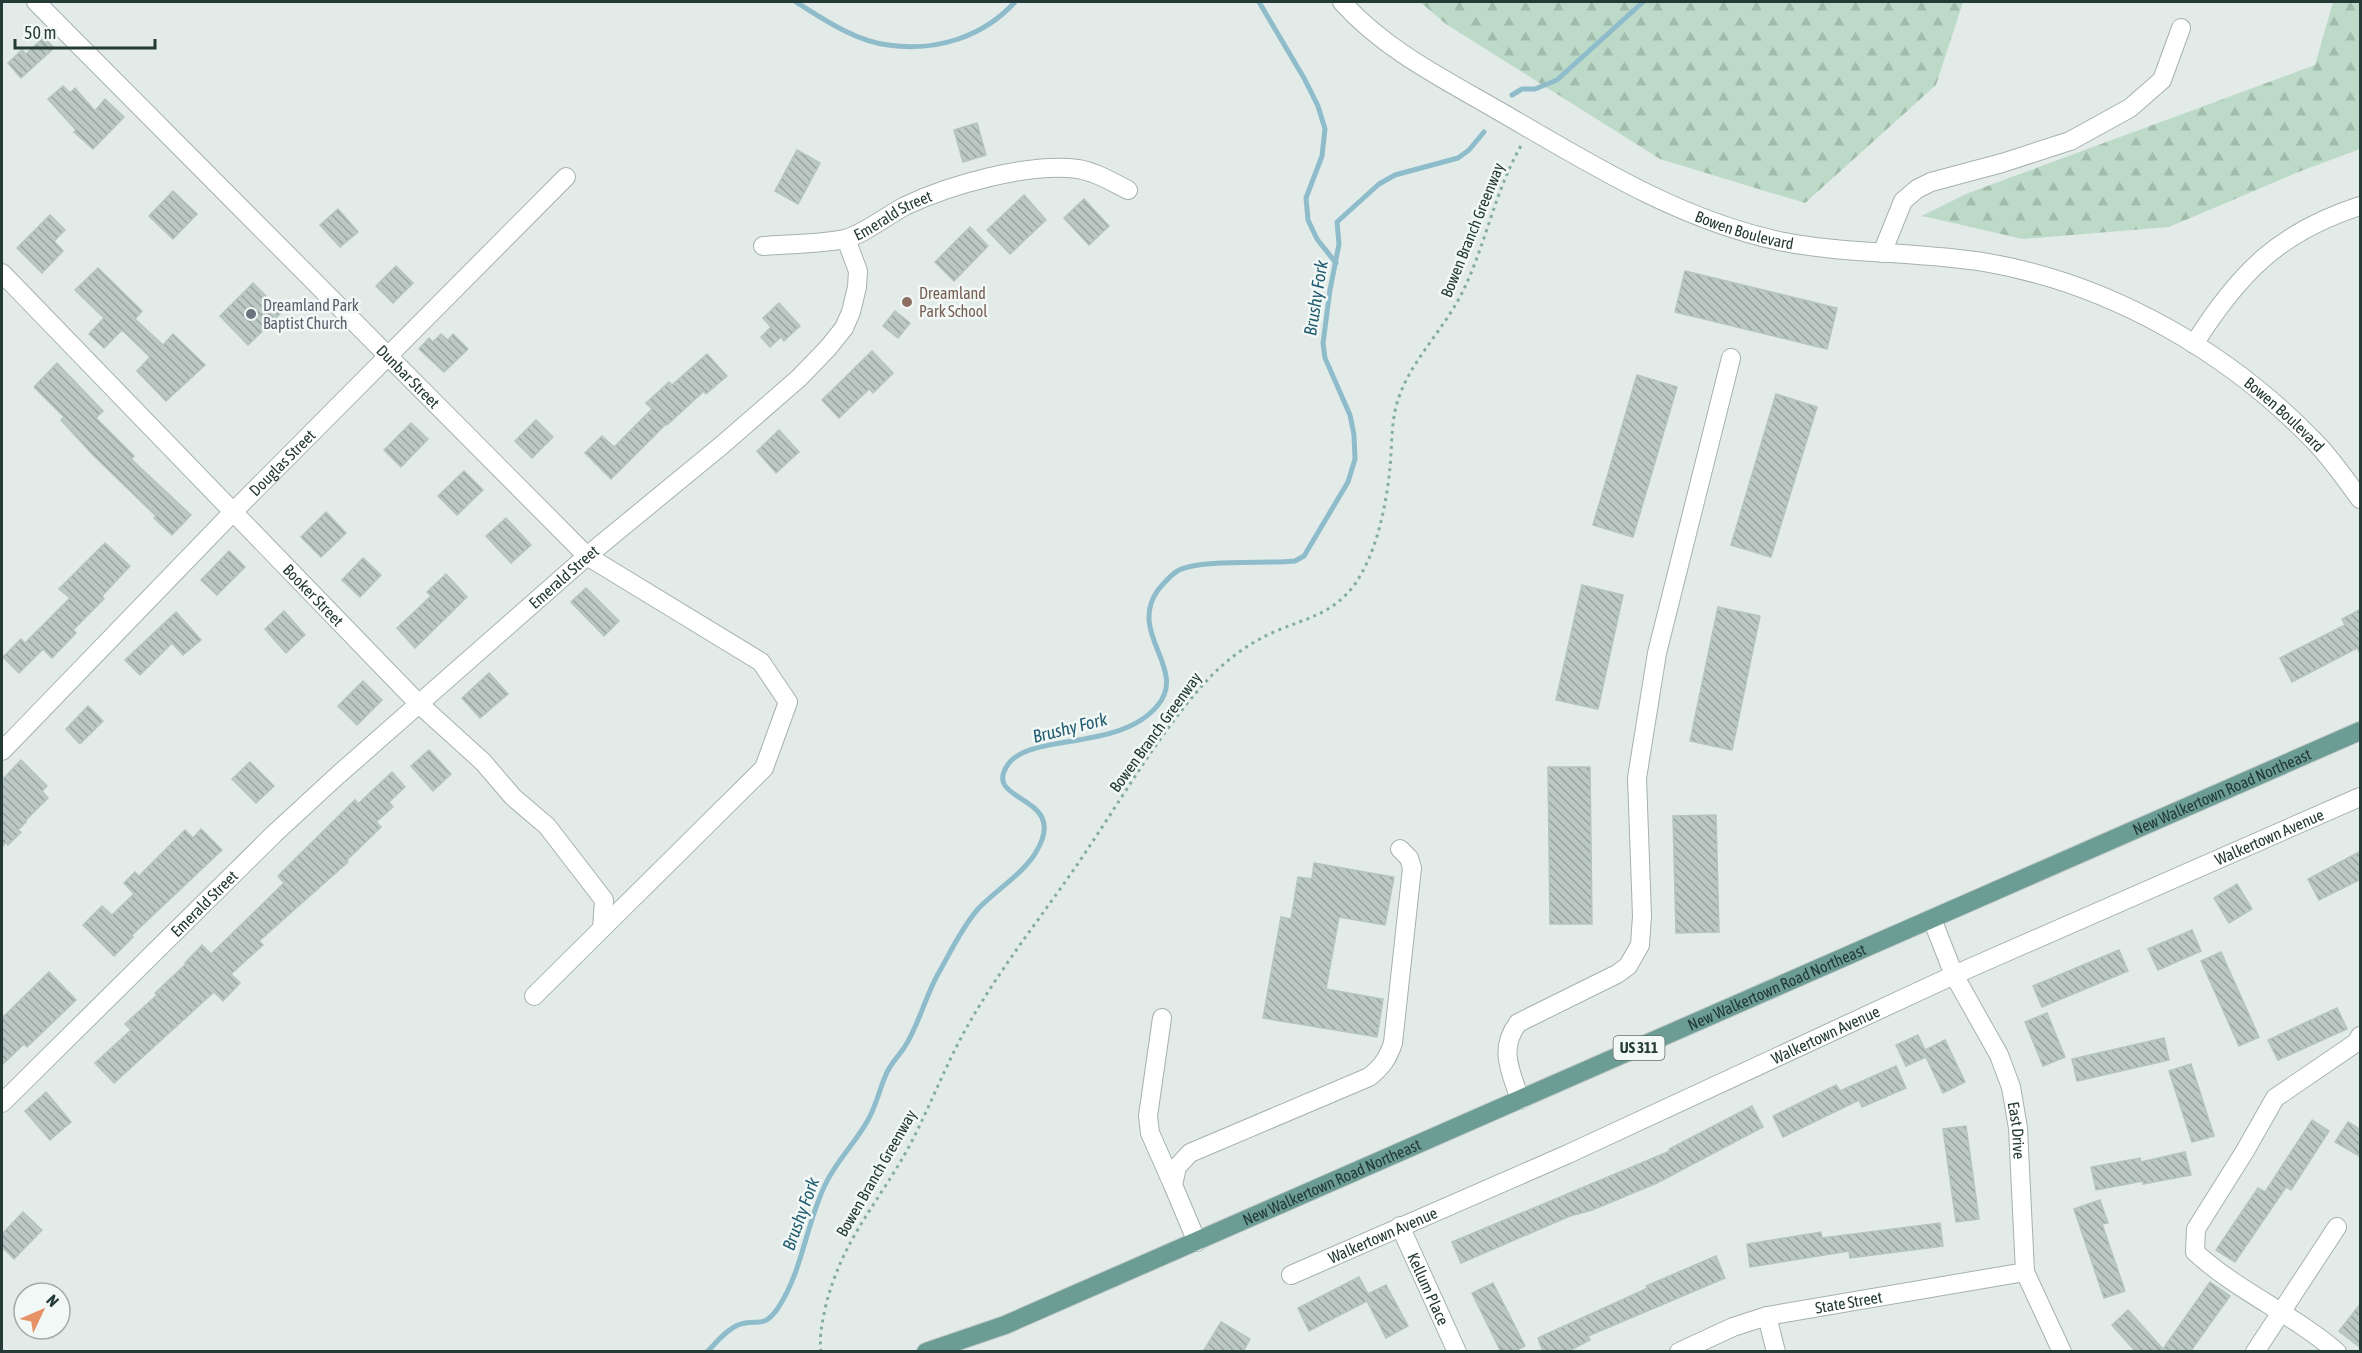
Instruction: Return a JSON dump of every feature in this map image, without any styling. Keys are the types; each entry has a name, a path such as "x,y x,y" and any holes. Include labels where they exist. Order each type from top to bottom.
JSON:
{"main road":[{"name":"New Walkertown Road Northeast","path":"926,1352 1005,1325 1197,1242 2361,731"}],"street":[{"name":"Dunbar Street","path":"36,2 587,556 761,662 788,702 764,768 602,928"},
{"name":"Bowen Boulevard","path":"1342,2 1363,23 1408,57 1530,129 1651,196 1710,222 1781,241 1990,263 2082,289 2115,302 2194,344 2250,383 2319,446 2361,499"},
{"path":"1882,253 1903,201 1917,189 1931,182 2002,163 2070,141 2130,108 2162,80 2181,28"},
{"name":"Emerald Street","path":"2,1103 274,834 418,703 587,556 799,378 828,348 847,320 857,287 857,262 846,239 905,206 937,193 1027,170 1078,169 1094,173 1128,190"},
{"name":"Douglas Street","path":"2,751 234,511 566,177"},
{"path":"2194,344 2227,295 2277,246 2316,223 2361,206"},
{"path":"763,246 846,239"},
{"name":"Booker Street","path":"2,273 418,703 483,762 513,797 547,826 604,900 602,928"},
{"path":"1520,1100 1506,1051 1509,1035 1518,1023 1617,974 1628,966 1640,945 1642,916 1637,778 1644,732 1657,653 1731,358"},
{"name":"Walkertown Avenue","path":"1292,1275 1568,1154 1954,975 2361,797"},
{"path":"1173,1185 1177,1167 1190,1154 1369,1077 1380,1069 1388,1058 1393,1043 1412,868 1409,858 1400,849"},
{"name":"East Drive","path":"1932,919 1954,975 1999,1055 2011,1087 2018,1128 2025,1272 2062,1352"},
{"path":"534,996 602,928"},
{"path":"1162,1018 1148,1116 1150,1133 1197,1242"},
{"path":"2337,1352 2318,1335 2211,1266 2195,1252 2196,1229 2245,1152 2275,1098 2357,1042 2361,1036"},
{"name":"Kellum Place","path":"1400,1226 1457,1352"},
{"path":"2255,1352 2337,1227"},
{"name":"State Street","path":"1679,1352 1733,1327 1767,1316 2025,1272"},
{"path":"1767,1316 1776,1352"}],"path":[{"name":"Bowen Branch Greenway","path":"821,1352 819,1338 832,1281 846,1249 911,1142 970,1021 1088,849 1134,777 1198,692 1226,662 1256,641 1328,610 1343,598 1359,577 1372,549 1387,493 1394,415 1398,398 1463,291 1507,172 1530,129"}],"green space":[{"path":"1420,2 1963,2 1936,85 1805,203 1660,159 1446,24"},
{"path":"2333,2 2360,2 2360,149 2301,171 2169,227 2023,239 1922,216 1966,194 2315,65"}],"building":[{"path":"44,37 54,48 21,78 8,63 22,50 26,54"},
{"path":"63,86 70,93 75,88 95,111 105,99 124,117 93,149 74,132 76,130 48,99"},
{"path":"977,123 986,155 963,162 954,130"},
{"path":"797,150 820,163 798,204 775,191"},
{"path":"173,191 197,214 173,239 149,216"},
{"path":"1024,195 1046,220 1010,254 987,230"},
{"path":"1084,199 1109,226 1089,245 1064,218"},
{"path":"338,209 358,232 340,247 320,225"},
{"path":"50,215 65,230 54,241 63,251 42,273 17,248"},
{"path":"970,227 988,246 954,281 935,262"},
{"path":"396,266 413,283 393,303 376,286"},
{"path":"98,268 142,311 135,319 163,345 173,334 205,365 166,401 137,371 150,357 122,330 104,348 89,334 104,318 75,290"},
{"path":"1685,271 1837,308 1827,349 1675,312"},
{"name":"Dreamland Park Baptist Church","path":"253,283 282,312 248,345 220,316"},
{"path":"779,303 800,326 784,341 781,337 770,347 761,337 771,327 763,318"},
{"path":"895,311 910,323 898,338 883,326"},
{"path":"441,334 448,340 453,334 468,349 444,372 419,349 429,338 433,342"},
{"path":"872,351 893,373 873,393 869,389 839,418 822,400"},
{"path":"707,354 727,376 706,394 704,391 666,424 611,479 585,453 602,436 614,447 652,409 646,403 669,382 672,385"},
{"path":"57,363 103,411 96,418 134,456 131,459 191,515 172,535 154,518 156,516 93,455 61,420 64,417 34,387"},
{"path":"1637,375 1677,387 1633,537 1593,525"},
{"path":"1776,394 1817,407 1771,557 1731,545"},
{"path":"536,420 553,437 532,458 515,441"},
{"path":"411,423 428,439 401,467 384,450"},
{"path":"779,430 799,452 776,473 757,451"},
{"path":"464,471 483,490 457,515 438,496"},
{"path":"326,512 346,533 321,557 301,537"},
{"path":"506,518 531,545 511,563 486,536"},
{"path":"105,543 130,566 102,596 104,599 73,630 76,633 52,658 43,649 19,673 3,657 21,639 25,643 70,598 59,589"},
{"path":"229,551 245,567 217,595 201,580"},
{"path":"363,558 381,575 360,597 342,580"},
{"path":"446,574 467,597 415,648 397,628 431,596 427,592"},
{"path":"1582,585 1623,595 1598,709 1556,700"},
{"path":"586,588 619,621 604,636 571,602"},
{"path":"1718,607 1760,616 1732,750 1690,741"},
{"path":"2361,609 2361,655 2357,648 2292,682 2280,658 2345,625 2342,619"},
{"path":"284,611 305,635 286,653 265,629"},
{"path":"176,612 201,640 183,655 172,643 140,675 125,660"},
{"path":"489,673 508,694 480,718 462,698"},
{"path":"363,681 382,700 357,725 338,706"},
{"path":"88,706 103,721 80,744 66,729"},
{"path":"429,750 451,774 433,791 411,766"},
{"path":"21,760 47,786 42,791 48,798 25,821 18,830 21,832 8,845 6,842 2,847 2,780"},
{"path":"250,762 274,786 256,803 232,779"},
{"path":"1548,767 1590,767 1592,924 1550,924"},
{"path":"392,772 405,787 389,802 393,807 376,822 381,827 347,860 348,862 259,941 263,945 231,974 240,983 223,1001 214,992 114,1083 95,1063 131,1030 125,1024 157,995 155,993 186,964 202,945 211,954 284,883 278,876 355,800 358,804"},
{"path":"1716,815 1719,932 1676,933 1673,816"},
{"path":"201,829 222,850 132,935 133,937 114,956 83,925 102,906 112,915 134,894 124,883 135,872 139,876 185,830 193,838"},
{"path":"2361,851 2361,879 2319,900 2308,879"},
{"path":"1314,863 1394,877 1385,925 1339,917 1326,989 1383,999 1377,1037 1263,1018 1281,917 1291,919 1298,877 1312,879"},
{"path":"2237,884 2252,909 2229,923 2214,898"},
{"path":"2192,930 2201,951 2158,970 2148,949"},
{"path":"2119,950 2128,971 2042,1007 2033,986"},
{"path":"2221,952 2259,1037 2239,1046 2201,961"},
{"path":"49,972 76,1000 27,1047 24,1044 2,1065 2,1018"},
{"path":"2337,1008 2347,1029 2278,1060 2268,1040"},
{"path":"2047,1013 2065,1057 2043,1066 2025,1022"},
{"path":"1918,1035 1925,1050 1945,1040 1965,1082 1943,1093 1926,1057 1906,1066 1896,1045"},
{"path":"2164,1038 2169,1060 2077,1081 2072,1059"},
{"path":"2191,1064 2214,1136 2192,1142 2169,1071"},
{"path":"1896,1066 1906,1088 1862,1107 1859,1100 1783,1137 1773,1116 1836,1085 1840,1091"},
{"path":"46,1092 71,1122 50,1140 25,1111"},
{"path":"1752,1106 1763,1127 1657,1183 1592,1210 1570,1216 1461,1263 1452,1242 1670,1151 1669,1149"},
{"path":"2312,1120 2329,1131 2291,1190 2286,1187 2235,1262 2216,1250 2258,1188 2265,1192"},
{"path":"2348,1122 2361,1130 2361,1157 2335,1142"},
{"path":"1966,1126 1979,1219 1956,1222 1943,1129"},
{"path":"2185,1152 2191,1175 2096,1190 2091,1167 2140,1158 2141,1162"},
{"path":"2100,1200 2108,1223 2102,1224 2125,1291 2104,1298 2074,1209"},
{"path":"23,1212 42,1230 14,1259 2,1247 2,1234"},
{"path":"1940,1223 1943,1246 1850,1258 1849,1251 1750,1267 1747,1244 1821,1232 1822,1238"},
{"path":"1716,1256 1725,1278 1588,1336 1590,1340 1567,1352 1543,1352 1538,1338 1648,1288 1646,1286"},
{"path":"1359,1277 1368,1294 1386,1285 1408,1326 1386,1338 1367,1301 1309,1331 1298,1308"},
{"path":"2210,1282 2230,1296 2190,1352 2136,1352 2112,1325 2128,1310 2163,1349"},
{"path":"1493,1283 1525,1346 1513,1352 1501,1352 1472,1293"},
{"path":"2361,1303 2361,1348 2339,1331"},
{"path":"1221,1322 1250,1339 1243,1352 1203,1352"}],"waterway":[{"path":"796,2 828,22 864,39 906,47 941,44 973,33 1002,14 1015,2"},
{"path":"1259,2 1304,78 1318,106 1325,129 1322,156 1306,198 1308,220 1317,239 1336,263"},
{"name":"Brushy Fork","path":"1512,95 1522,89 1535,89 1557,80 1643,2"},
{"name":"Brushy Fork","path":"707,1352 734,1327 768,1319 778,1308 793,1278 826,1183 868,1120 887,1073 909,1039 933,983 957,940 978,909 1017,875 1036,852 1044,833 1043,819 1035,809 1005,786 1003,776 1009,763 1021,754 1037,748 1101,736 1122,729 1142,719 1158,705 1165,691 1166,678 1152,636 1149,621 1150,606 1158,590 1176,572 1203,564 1283,562 1295,561 1304,556 1348,482 1355,459 1350,415 1325,358 1323,343 1339,244 1337,222 1379,184 1395,175 1458,158 1469,150 1484,132"}],"place":[{"name":"Dreamland Park School","path":"907,302"},
{"name":"Dreamland Park Baptist Church","path":"251,314"}]}
